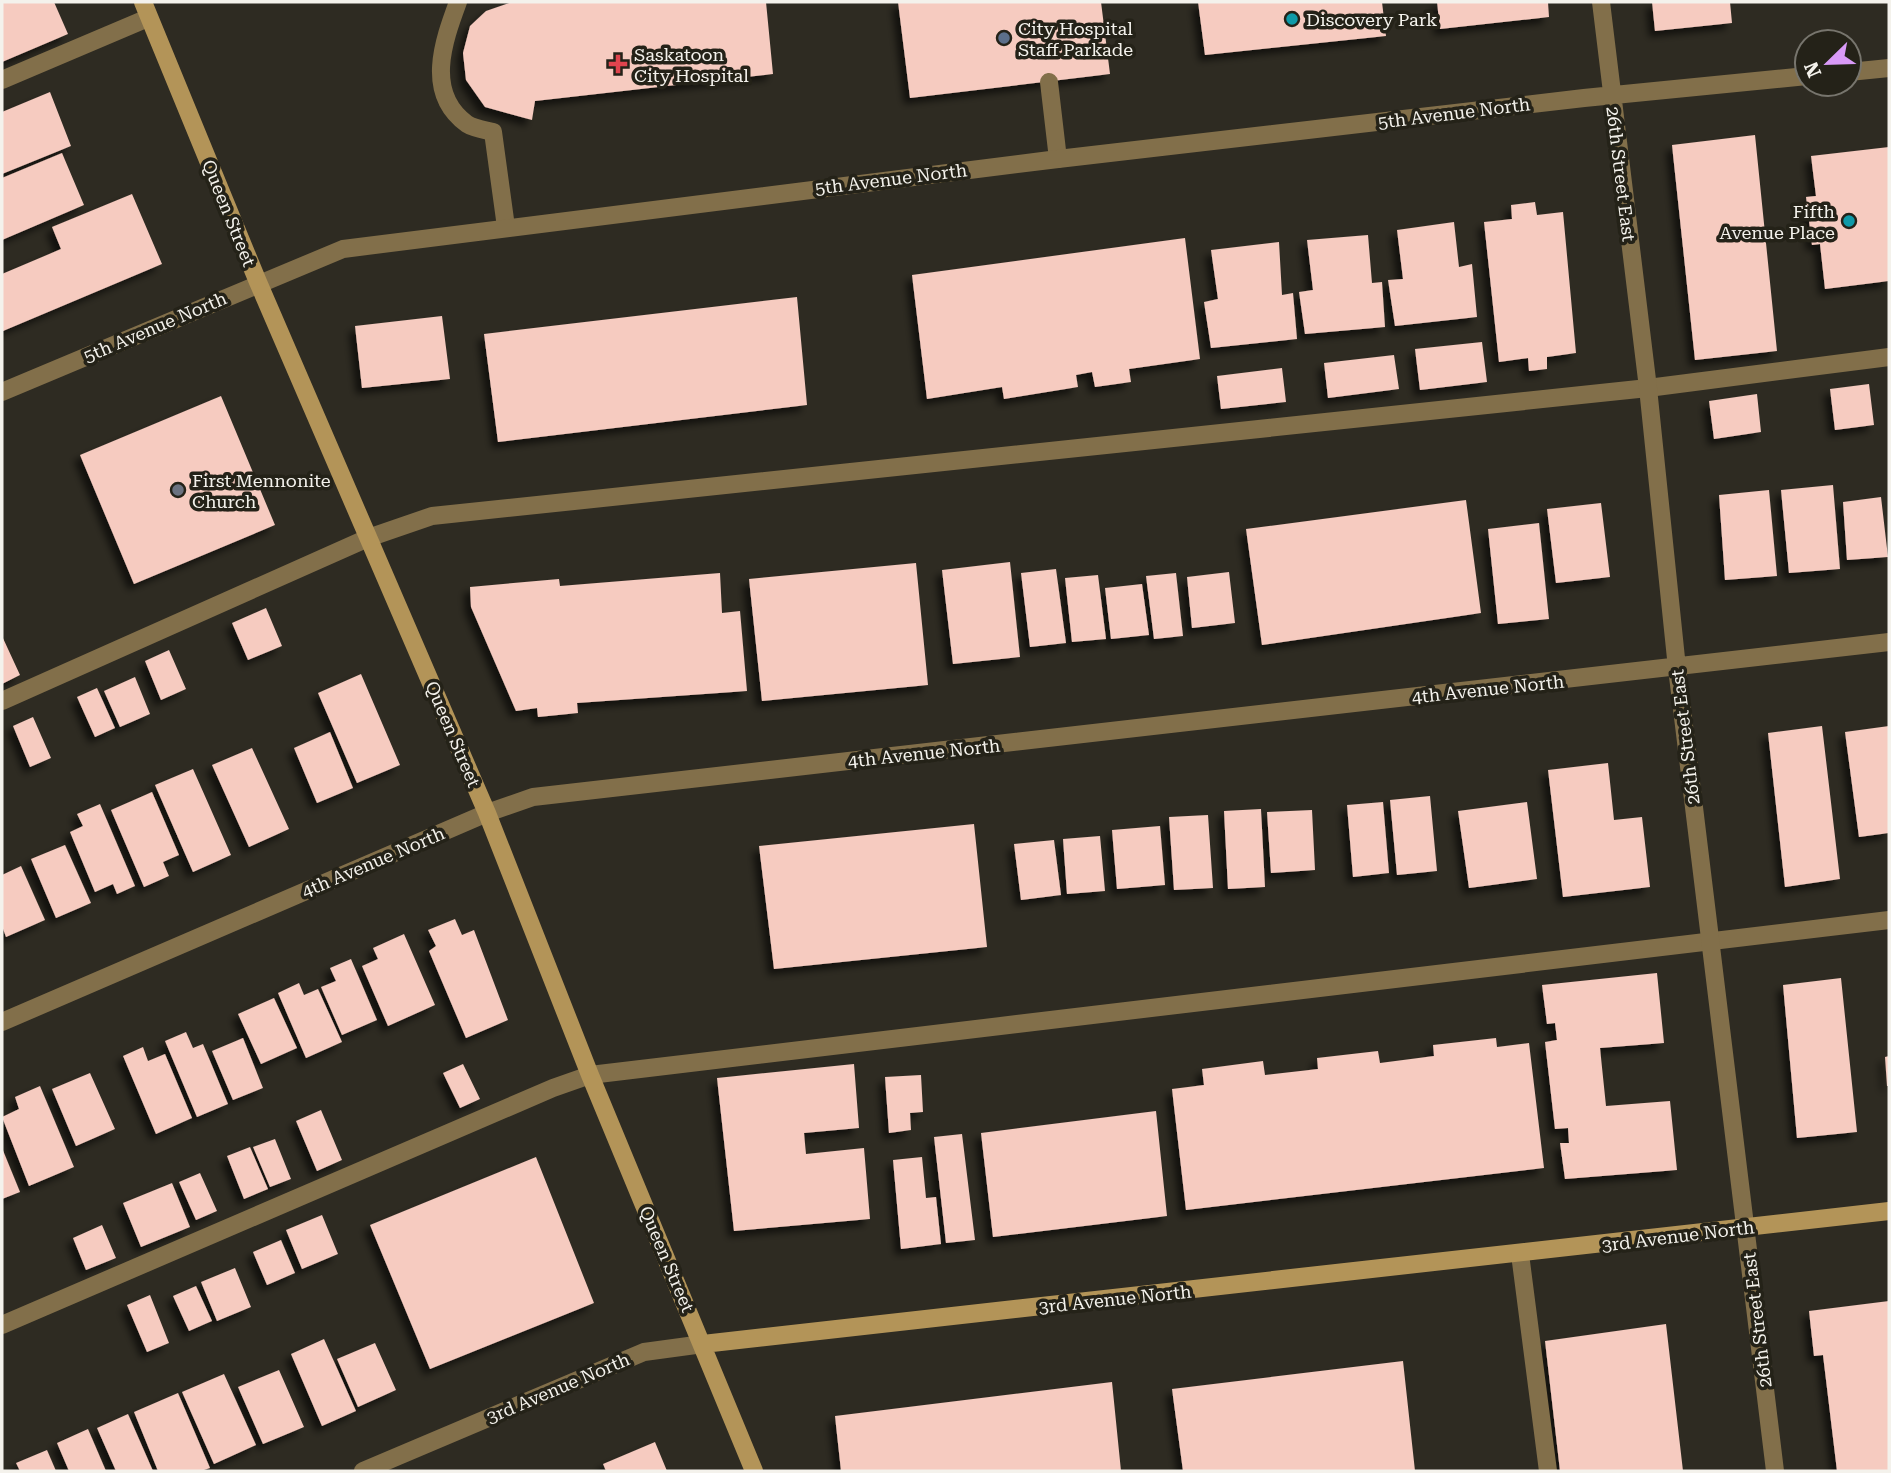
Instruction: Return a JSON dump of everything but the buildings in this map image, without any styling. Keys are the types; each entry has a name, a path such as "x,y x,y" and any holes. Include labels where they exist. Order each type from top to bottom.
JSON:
{"street":[{"path":"458,2 444,39 439,62 442,86 452,108 468,125 493,132 506,227"},
{"name":"26th Street East","path":"1601,2 1648,388 1677,668 1775,1471"},
{"path":"2,80 145,10"},
{"name":"Queen Street","path":"145,10 258,282 487,813 590,1075 754,1471"},
{"path":"1863,71 1889,68"},
{"name":"5th Avenue North","path":"2,392 258,282 343,249 1058,159 1611,95 1793,77"},
{"path":"1049,82 1058,159"},
{"path":"2,701 368,538 432,516 1648,388 1889,357"},
{"name":"4th Avenue North","path":"2,1022 487,813 533,797 1889,642"},
{"path":"2,1325 553,1088 590,1075 1889,920"},
{"name":"3rd Avenue North","path":"363,1471 644,1352 1889,1211"},
{"path":"1520,1254 1548,1471"}],"place":[{"name":"Discovery Park","path":"1292,19"},
{"name":"City Hospital Staff Parkade","path":"1004,38"},
{"name":"Saskatoon City Hospital","path":"618,64"},
{"name":"Fifth Avenue Place","path":"1849,221"},
{"name":"First Mennonite Church","path":"178,490"}]}
